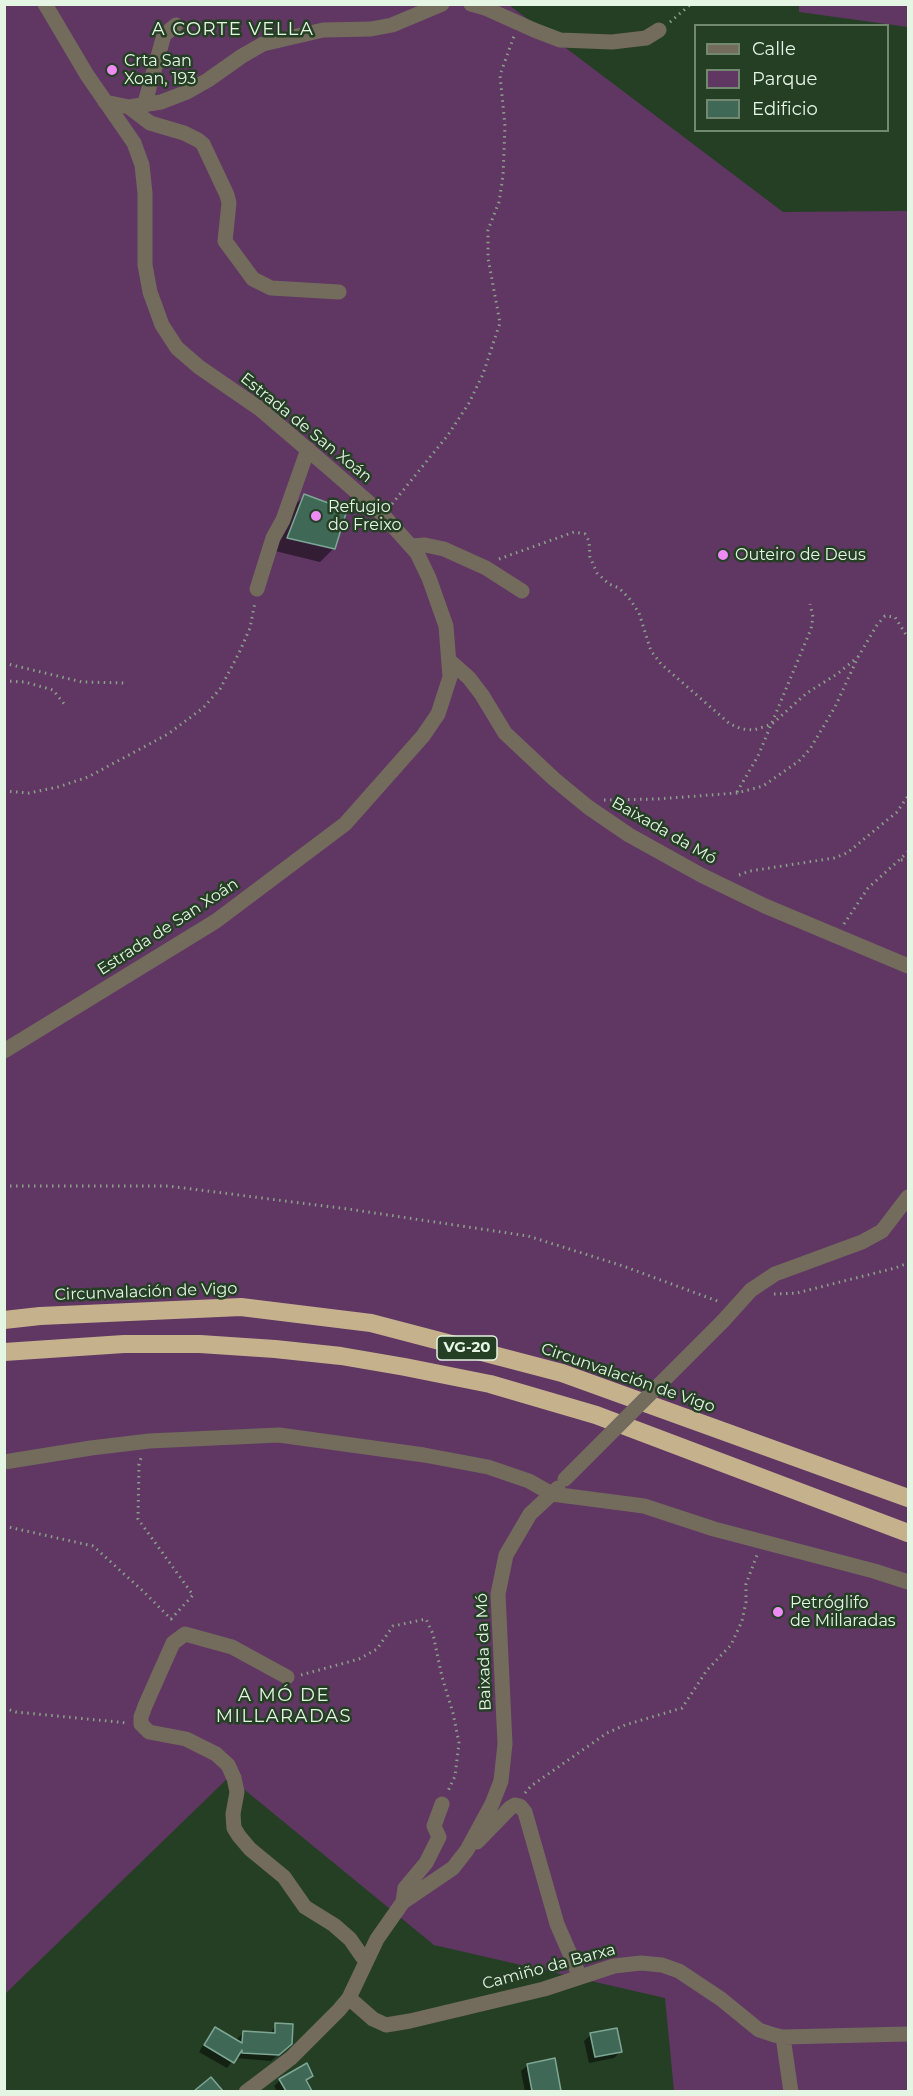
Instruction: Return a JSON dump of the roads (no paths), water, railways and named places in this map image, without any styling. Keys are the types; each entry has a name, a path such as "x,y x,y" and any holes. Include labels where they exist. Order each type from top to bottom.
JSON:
{"highway":[{"name":"Circunvalación de Vigo","path":"4,1320 40,1316 241,1307 371,1323 562,1373 909,1498"},
{"name":"VG-20","path":"4,1352 124,1344 200,1344 341,1356 405,1367 490,1384 596,1415 909,1533"}],"street":[{"name":"Estrada de San Xoán","path":"4,1051 216,921 345,824 404,760 438,714 450,677 446,626 429,578 417,553 383,514 308,449 260,409 199,367 177,348 162,325 150,292 145,266 145,193 142,165 134,143 87,75 45,4"},
{"path":"105,102 137,106 161,102 187,92 262,44 323,30 370,29 392,25 442,4"},
{"path":"471,4 560,40 612,42 646,38 659,30"},
{"path":"137,106 164,35 176,25"},
{"path":"137,106 150,123 184,133 203,144 229,203 225,241 253,279 271,288 339,292"},
{"path":"257,589 273,537 283,520 308,449"},
{"path":"411,546 425,545 444,549 481,565 522,591"},
{"name":"Baixada da Mó","path":"450,661 482,694 505,733 588,807 629,835 765,906 909,966"},
{"name":"Baixada da Mó","path":"246,2091 291,2058 349,1998 377,1939 403,1902 453,1868 467,1850 492,1804 501,1781 505,1744 498,1594 506,1555 530,1514 723,1321 751,1290 775,1274 862,1242 882,1231 906,1204"},
{"path":"4,1462 149,1441 279,1435 424,1455 488,1467 529,1481 552,1494 644,1506 714,1529 909,1582"},
{"path":"287,1677 232,1647 185,1634 173,1643 145,1706 141,1724 149,1732 186,1739 216,1754 228,1765 237,1792 233,1814 234,1828 239,1836 250,1849 284,1877 306,1907 334,1925 350,1939 366,1962"},
{"path":"403,1902 405,1888 426,1863 439,1837 434,1826 442,1804"},
{"path":"467,1850 484,1836 510,1808 515,1805 520,1806 525,1812 557,1924 580,1977"},
{"name":"Camiño da Barxa","path":"349,1998 374,2019 386,2025 544,1989 614,1966 641,1963 662,1965 679,1971 721,1999 759,2030 783,2037 909,2034"},
{"path":"783,2037 791,2091"}],"place":[{"name":"Crta San Xoan, 193","path":"112,70"},
{"name":"Refugio do Freixo","path":"316,516"},
{"name":"Outeiro de Deus","path":"723,555"},
{"name":"Petróglifo de Millaradas","path":"778,1612"}],"district":[{"name":"A CORTE VELLA","path":"233,30"},
{"name":"A MÓ DE MILLARADAS","path":"284,1706"}]}
